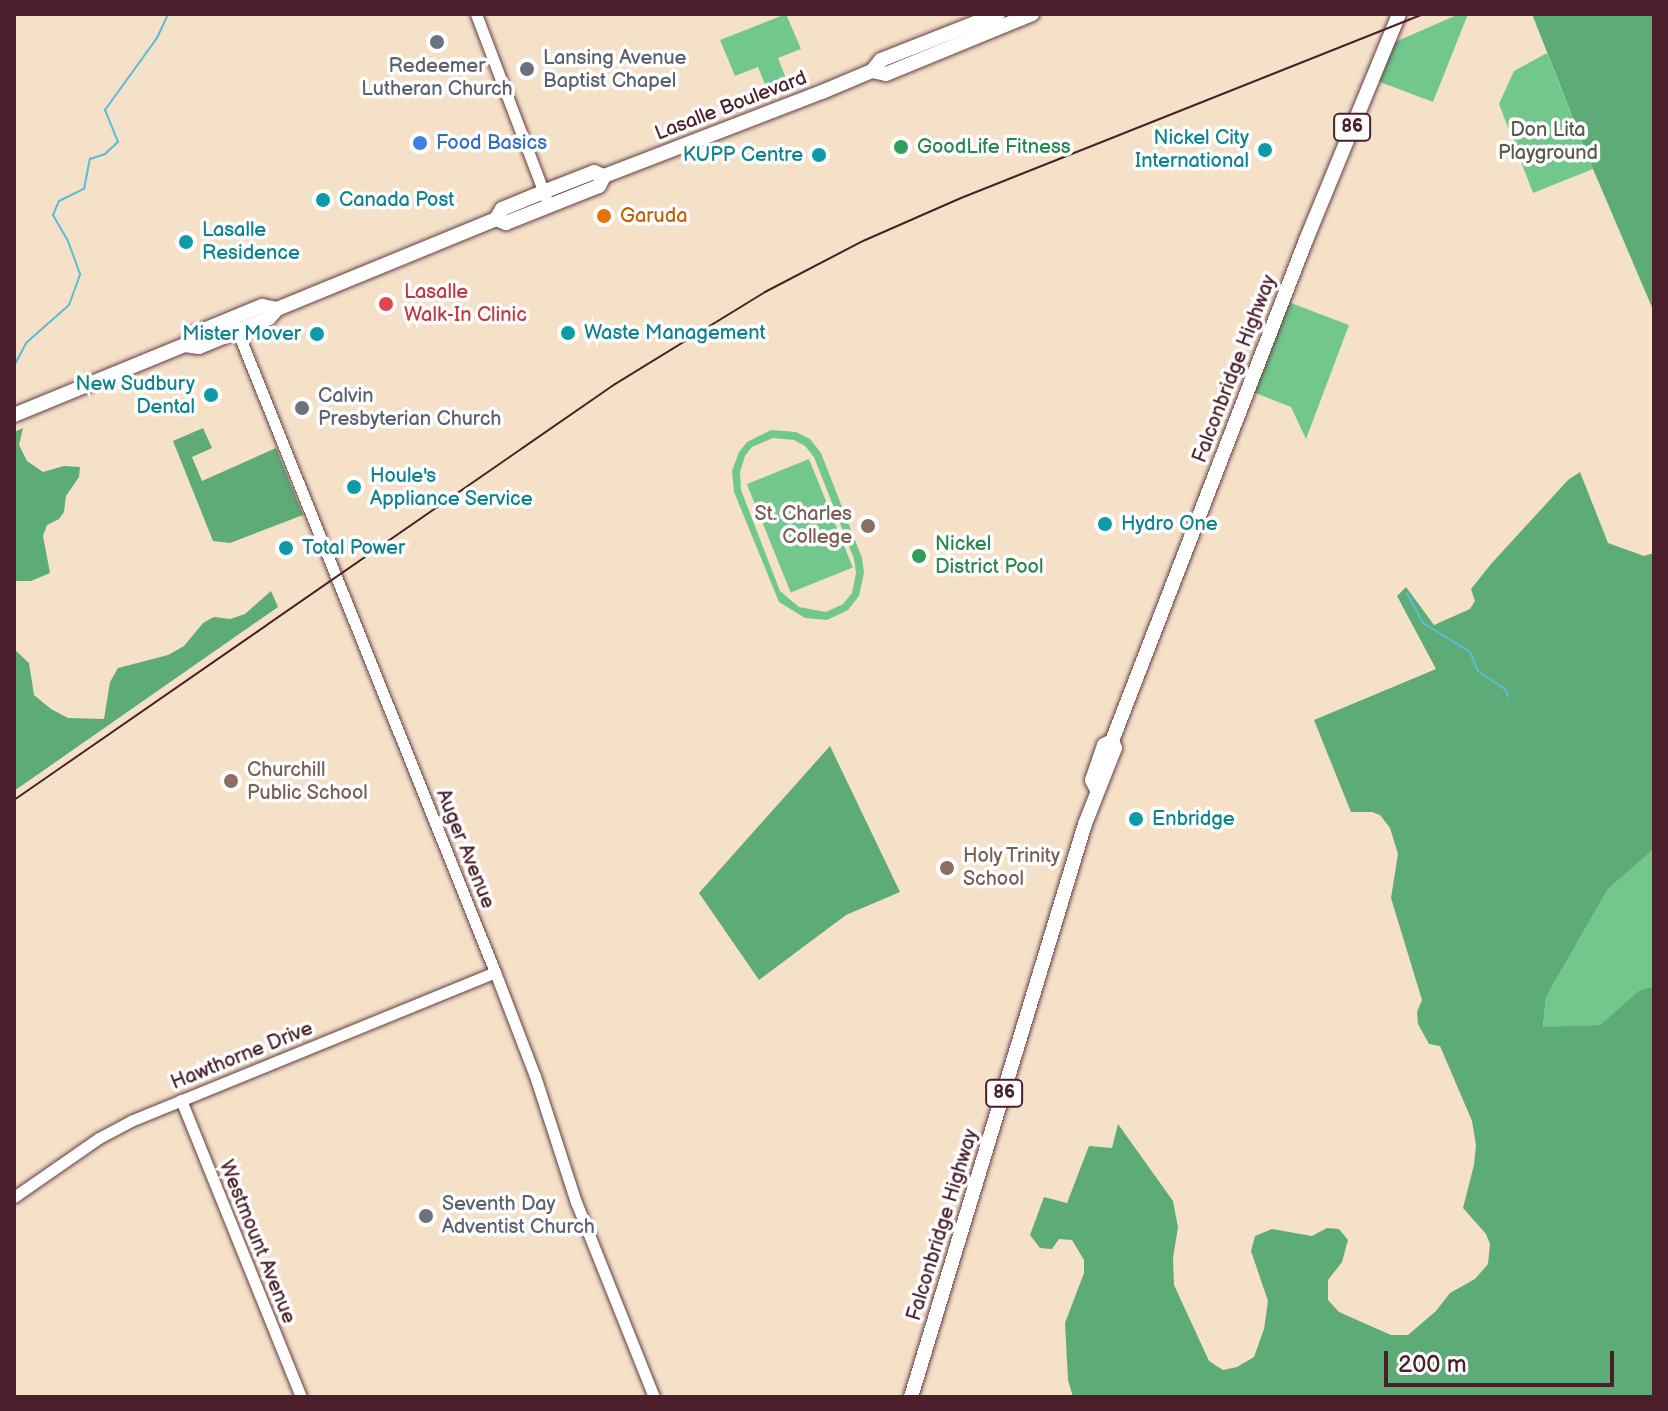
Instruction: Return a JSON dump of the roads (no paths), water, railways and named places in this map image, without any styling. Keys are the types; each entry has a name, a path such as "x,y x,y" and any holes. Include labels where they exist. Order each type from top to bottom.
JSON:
{"main road":[{"name":"Lasalle Boulevard","path":"14,415 185,345 199,347 262,306 277,309 496,219 506,223 594,172 604,176 872,71 881,60 998,14"},
{"name":"Lasalle Boulevard","path":"872,71 886,74 912,65 1032,14"},
{"name":"Falconbridge Highway","path":"911,1397 1096,788 1092,780 1104,745 1112,741 1306,240 1399,14"}],"street":[{"path":"476,14 546,199"},
{"name":"Auger Avenue","path":"235,325 495,972 538,1085 576,1202 654,1397"},
{"name":"Hawthorne Drive","path":"14,1197 112,1131 495,972"},
{"name":"Westmount Avenue","path":"181,1100 301,1397"}],"waterway":[{"path":"14,366 26,343 69,305 80,274 68,241 53,215 59,201 84,189 90,159 105,154 118,142 105,110 157,38 168,14"},
{"path":"1407,593 1423,623 1470,652 1478,671 1505,689 1508,696"}],"railway":[{"path":"14,800 615,384 765,292 863,241 961,198 1423,14"}],"place":[{"name":"Redeemer Lutheran Church","path":"437,42"},
{"name":"Lansing Avenue Baptist Chapel","path":"527,69"},
{"name":"Food Basics","path":"420,143"},
{"name":"GoodLife Fitness","path":"901,147"},
{"name":"Nickel City International","path":"1265,150"},
{"name":"KUPP Centre","path":"819,155"},
{"name":"Canada Post","path":"323,200"},
{"name":"Garuda","path":"604,216"},
{"name":"Lasalle Residence","path":"186,242"},
{"name":"Lasalle Walk-In Clinic","path":"386,304"},
{"name":"Waste Management","path":"568,333"},
{"name":"Mister Mover","path":"317,334"},
{"name":"New Sudbury Dental","path":"211,395"},
{"name":"Calvin Presbyterian Church","path":"302,408"},
{"name":"Houle's Appliance Service","path":"354,487"},
{"name":"Hydro One","path":"1105,524"},
{"name":"St. Charles College","path":"868,526"},
{"name":"Total Power","path":"286,548"},
{"name":"Nickel District Pool","path":"919,556"},
{"name":"Churchill Public School","path":"231,781"},
{"name":"Enbridge","path":"1136,819"},
{"name":"Holy Trinity School","path":"947,868"},
{"name":"Seventh Day Adventist Church","path":"426,1216"}],"park label":[{"name":"Don Lita Playground","path":"1548,142"}]}
